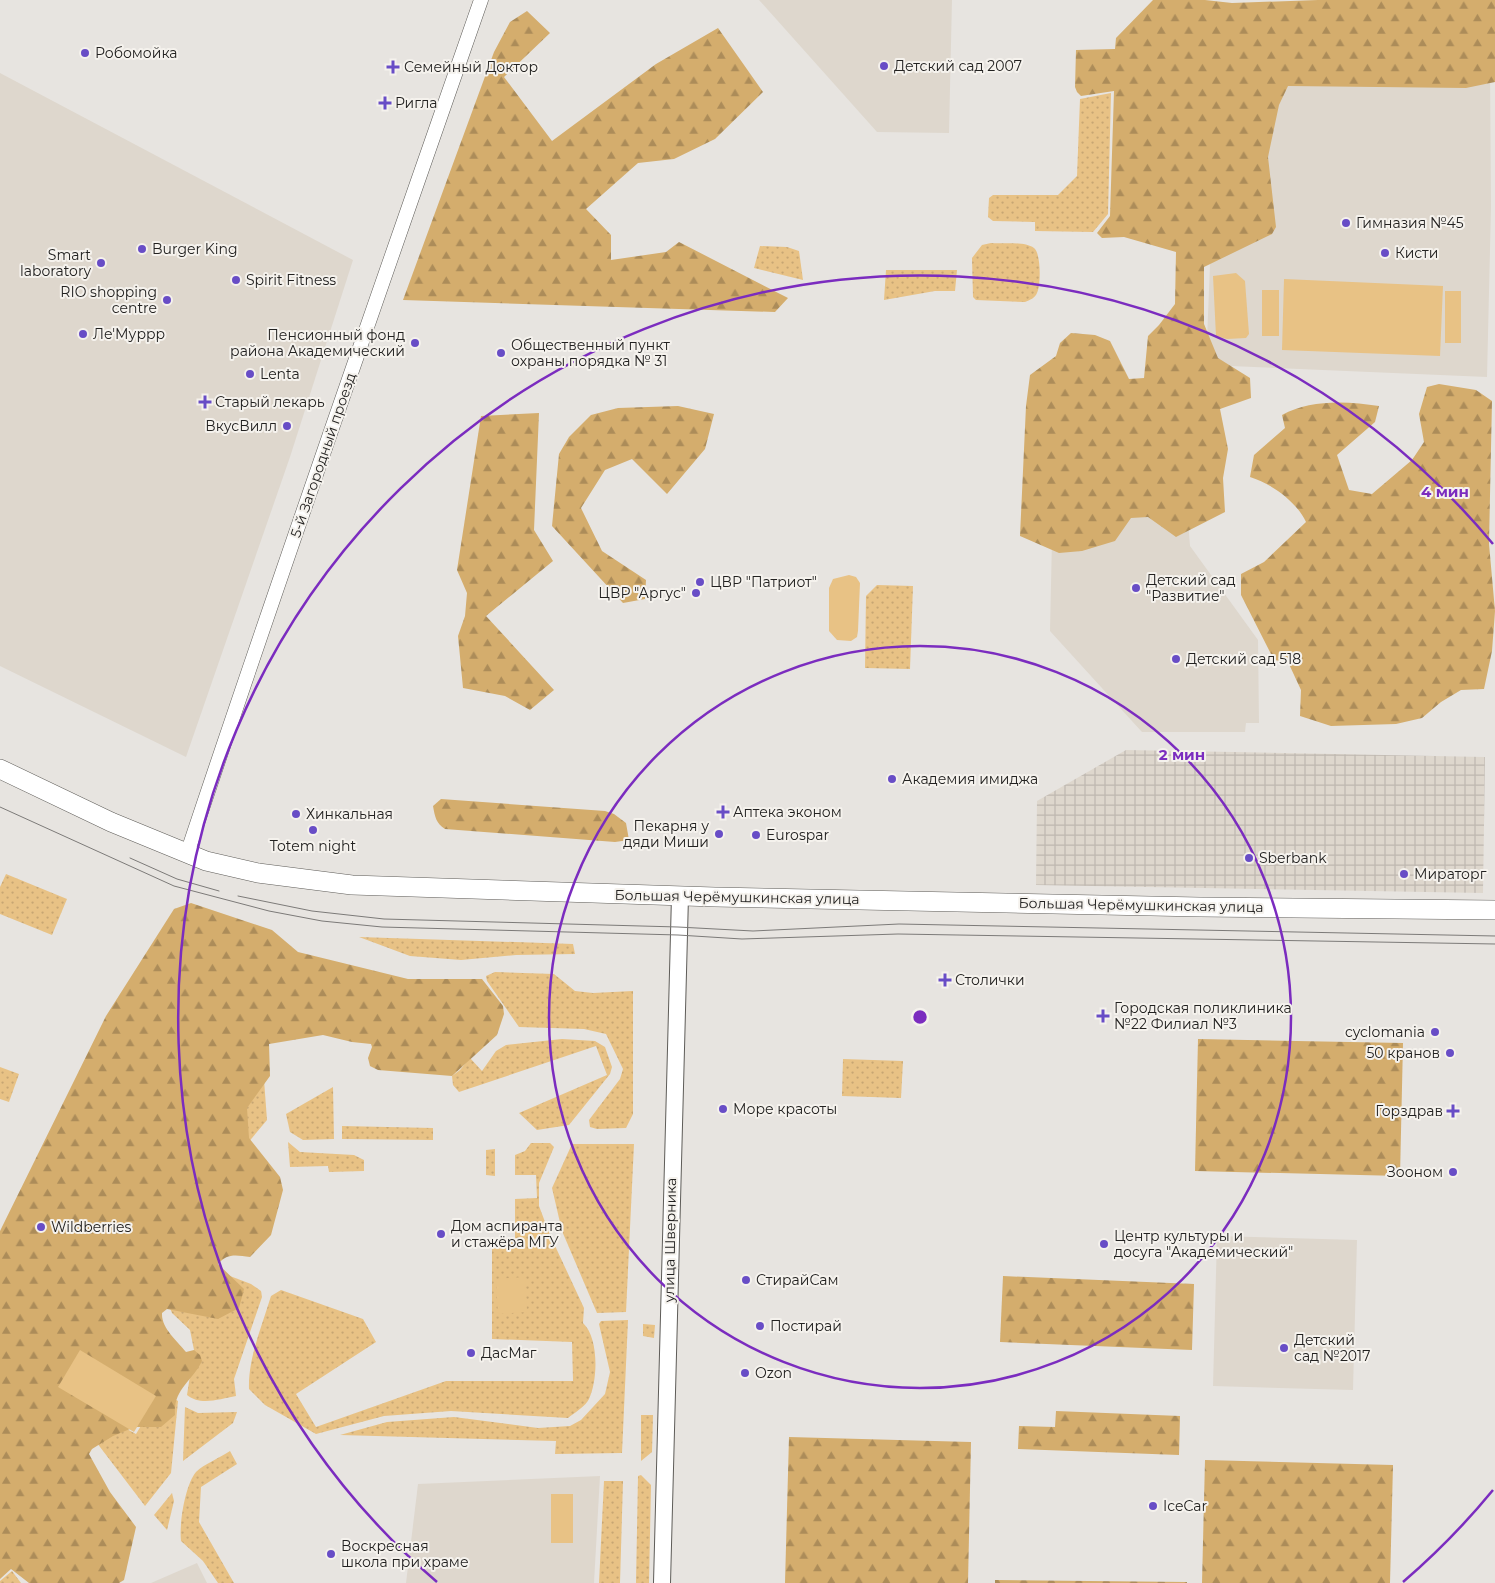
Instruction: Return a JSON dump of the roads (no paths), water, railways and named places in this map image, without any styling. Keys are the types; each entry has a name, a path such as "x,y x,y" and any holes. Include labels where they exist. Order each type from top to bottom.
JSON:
{"main road":[{"name":"Большая Черёмушкинская улица","path":"0,769 111,822 187,854 258,873 352,885 680,896 1200,907 1495,910"}],"street":[{"name":"5-й Загородный проезд","path":"187,854 284,566 394,256 481,0"},
{"name":"улица Шверника","path":"662,1583 680,896"}],"tram line":[{"path":"0,807 174,886 269,911 322,921 382,927 678,935 742,939 898,934 1495,944"},
{"path":"130,858 177,879 219,891"},
{"path":"238,896 312,911 384,919 678,927 753,931 899,924 1495,936"}],"place":[{"name":"Робомойка","path":"85,53"},
{"name":"Детский сад 2007","path":"884,66"},
{"name":"Семейный Доктор","path":"393,67"},
{"name":"Ригла","path":"385,103"},
{"name":"Гимназия №45","path":"1346,223"},
{"name":"Burger King","path":"142,249"},
{"name":"Кисти","path":"1385,253"},
{"name":"Smart laboratory","path":"101,263"},
{"name":"Spirit Fitness","path":"236,280"},
{"name":"RIO shopping centre","path":"167,300"},
{"name":"Ле'Муррр","path":"83,334"},
{"name":"Пенсионный фонд района Академический","path":"415,343"},
{"name":"Общественный пункт охраны порядка № 31","path":"501,353"},
{"name":"Lenta","path":"250,374"},
{"name":"Старый лекарь","path":"205,402"},
{"name":"ВкусВилл","path":"287,426"},
{"name":"ЦВР \"Патриот\"","path":"700,582"},
{"name":"Детский сад \"Развитие\"","path":"1136,588"},
{"name":"ЦВР \"Аргус\"","path":"696,593"},
{"name":"Детский сад 518","path":"1176,659"},
{"name":"Академия имиджа","path":"892,779"},
{"name":"Аптека эконом","path":"723,812"},
{"name":"Хинкальная","path":"296,814"},
{"name":"Totem night","path":"313,830"},
{"name":"Пекарня у дяди Миши","path":"719,834"},
{"name":"Eurospar","path":"756,835"},
{"name":"Sberbank","path":"1249,858"},
{"name":"Мираторг","path":"1404,874"},
{"name":"Столички","path":"945,980"},
{"name":"Городская поликлиника №22 Филиал №3","path":"1103,1016"},
{"name":"cyclomania","path":"1435,1032"},
{"name":"50 кранов","path":"1450,1053"},
{"name":"Море красоты","path":"723,1109"},
{"name":"Горздрав","path":"1453,1111"},
{"name":"Зооном","path":"1453,1172"},
{"name":"Wildberries","path":"41,1227"},
{"name":"Дом аспиранта и стажёра МГУ","path":"441,1234"},
{"name":"Центр культуры и досуга \"Академический\"","path":"1104,1244"},
{"name":"СтирайСам","path":"746,1280"},
{"name":"Постирай","path":"760,1326"},
{"name":"Детский сад №2017","path":"1284,1348"},
{"name":"ДасМаг","path":"471,1353"},
{"name":"Ozon","path":"745,1373"},
{"name":"IceCar","path":"1153,1506"},
{"name":"Воскресная школа при храме","path":"331,1554"}]}
